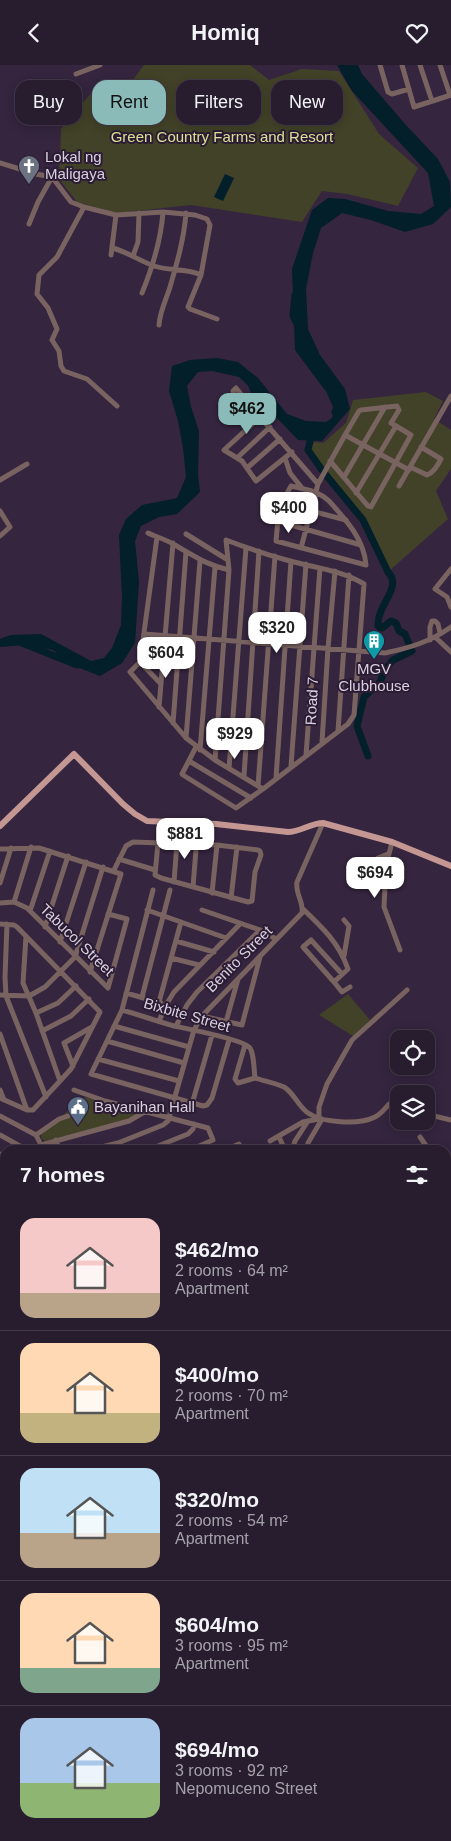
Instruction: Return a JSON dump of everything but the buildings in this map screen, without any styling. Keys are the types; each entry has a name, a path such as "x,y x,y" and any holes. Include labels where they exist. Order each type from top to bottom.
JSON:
{"main road":[{"path":"0,826 74,754 123,804 140,817 154,822 198,823 288,832 295,832 323,823 392,842 451,866"}],"street":[{"path":"76,74 100,65"},
{"path":"380,65 388,92 392,95 409,89"},
{"path":"402,65 414,107 450,95 440,65"},
{"path":"420,65 432,101"},
{"path":"0,171 2,163 36,175 52,177 71,202 116,215 163,212 186,213 200,215 207,219 210,225 201,275 188,307 217,319"},
{"path":"29,224 38,202 52,177"},
{"path":"84,207 57,257 40,275 37,294 48,309 57,329 52,341 59,351 62,369 66,373 87,379 117,406"},
{"path":"142,293 162,234 163,212"},
{"path":"133,256 138,242 139,213"},
{"path":"159,325 161,311 184,239 186,213"},
{"path":"111,255 116,215"},
{"path":"113,248 168,270 190,271 201,275"},
{"path":"250,426 238,409 234,391 236,388 318,484"},
{"path":"399,486 451,396"},
{"path":"241,413 249,404"},
{"path":"301,548 318,484 330,461 359,411 396,406 398,408 391,423 410,433 412,437 371,507 356,493 330,461"},
{"path":"344,477 385,407"},
{"path":"260,417 224,450 238,457 254,480 257,481 292,452"},
{"path":"356,493 396,426"},
{"path":"238,457 270,427"},
{"path":"345,435 397,463 427,475 432,473 441,459 422,447"},
{"path":"248,469 280,439"},
{"path":"285,458 290,473 302,489"},
{"path":"0,480 27,464"},
{"path":"291,486 315,493 324,496 346,521 358,538 366,565 276,541 277,521 281,503 291,486"},
{"path":"281,503 346,521"},
{"path":"0,511 10,527 0,536"},
{"path":"277,521 361,545"},
{"path":"148,533 173,543 200,561 229,570"},
{"path":"186,535 228,560"},
{"path":"157,537 140,662 130,672 186,739 215,760 261,787"},
{"path":"215,567 210,640 198,749 182,774 236,808 251,798 261,787 276,778 348,724 354,715 364,584 349,575 291,561 226,540 229,570 215,760"},
{"path":"159,708 173,543"},
{"path":"229,768 246,548"},
{"path":"244,776 259,551"},
{"path":"173,723 186,552"},
{"path":"261,787 276,556"},
{"path":"186,739 200,561"},
{"path":"276,778 291,561"},
{"path":"291,766 306,564"},
{"path":"306,755 320,568"},
{"name":"Road 7","path":"322,743 334,571"},
{"path":"451,571 435,589 447,597 451,607"},
{"path":"338,731 349,575"},
{"path":"447,597 451,593"},
{"path":"440,633 438,623 432,621 430,627 432,638 451,652"},
{"path":"144,634 385,653 414,647 450,629"},
{"path":"143,643 163,663"},
{"path":"140,662 161,684"},
{"path":"189,761 251,798"},
{"path":"193,887 198,823"},
{"path":"323,823 297,882 296,889 303,909 328,933 344,957 348,969 334,982"},
{"path":"114,870 128,843 133,841 217,845 258,850 261,855 255,872 252,901 248,902 230,898 154,875 158,843"},
{"path":"392,842 388,854 384,907 400,950"},
{"path":"174,882 177,843"},
{"path":"212,893 217,845"},
{"path":"0,903 14,902 31,847"},
{"path":"0,849 31,847 114,870 121,874 90,972"},
{"path":"230,898 237,847"},
{"path":"0,883 11,848"},
{"path":"30,911 50,851"},
{"path":"353,867 371,863 388,854"},
{"path":"45,927 68,857"},
{"path":"119,859 155,870"},
{"path":"60,942 86,862"},
{"path":"0,995 29,996 45,987 75,957 103,867"},
{"path":"153,890 122,1010 91,1074 203,1107 212,1098 229,1040"},
{"path":"142,997 170,890"},
{"name":"Tabucol Street","path":"14,902 30,911 108,988 127,919 108,914"},
{"name":"Benito Street","path":"169,1117 194,1030 202,1015 300,916 303,909"},
{"path":"147,910 226,938"},
{"path":"202,910 260,930 276,939"},
{"path":"344,920 349,926 344,957"},
{"path":"159,1002 181,922"},
{"path":"0,924 17,927 100,1012 73,1065 36,1108 27,1110 2,1099 0,1090"},
{"path":"7,924 6,996 46,1097"},
{"path":"159,1021 174,992 240,924"},
{"path":"176,1026 187,1005 197,992 260,930"},
{"path":"26,936 23,983 36,1013 60,1081"},
{"path":"342,974 311,940 303,947 342,992 350,987"},
{"path":"176,941 214,951"},
{"path":"202,1015 242,1025 261,956"},
{"path":"171,957 199,965"},
{"path":"226,1022 238,978"},
{"path":"36,1013 58,1003 76,986"},
{"path":"308,1143 321,1119 319,1107 324,1090 352,1040 407,990"},
{"path":"126,993 166,1005"},
{"path":"42,1031 71,1016 88,999"},
{"name":"Bixbite Street","path":"122,1010 245,1045"},
{"path":"114,1026 189,1047"},
{"path":"73,1065 64,1043 93,1027"},
{"path":"0,1034 27,1110"},
{"path":"192,1104 212,1035"},
{"path":"106,1041 184,1063"},
{"path":"255,1078 252,1051 245,1045 235,1081 240,1083 255,1078 283,1087 289,1091 308,1113 321,1119"},
{"path":"98,1059 179,1081"},
{"path":"74,1090 105,1101 208,1128 213,1140 202,1145"},
{"path":"270,1141 308,1120 362,1121 383,1112 390,1104"},
{"path":"0,1116 36,1135 41,1145 105,1129 129,1121 146,1111"},
{"path":"36,1135 59,1119 68,1116"},
{"path":"110,1145 166,1124 169,1117"},
{"path":"435,1117 451,1120"},
{"path":"294,1145 308,1120"},
{"path":"160,1145 188,1134 193,1129 194,1124"},
{"path":"0,1135 19,1145"},
{"path":"279,1137 283,1145"},
{"path":"420,1137 426,1145"},
{"path":"56,1141 57,1145"}],"green space":[{"name":"Green Country Farms and Resort","path":"144,65 250,65 269,80 302,69 339,71 379,134 418,168 398,206 347,194 322,191 302,222 191,205 117,213 77,202 59,179 61,129 64,125 82,125 82,104 92,92 92,125 166,125 166,80 133,80"},
{"path":"426,392 443,401 434,419 451,430 451,469 436,491 448,519 389,571 365,520 310,450 314,442 323,443 346,423 353,400"},
{"path":"348,994 370,1020 353,1036 319,1015"},
{"path":"85,1097 141,1113 120,1124 107,1128 45,1141 41,1138 42,1132"}],"water":[{"path":"337,65 358,65 362,74 438,159 450,182 451,207 433,224 405,232 371,220 342,213 321,228 313,253 306,289 308,329 320,355 345,389 350,409 322,441 298,440 239,377 212,371 198,372 187,386 191,407 199,431 198,475 200,492 177,514 159,517 141,526 135,541 139,582 135,643 122,663 100,676 72,665 53,650 26,645 0,647 0,639 11,635 41,634 91,661 104,658 112,648 121,625 122,597 119,535 126,519 142,505 177,498 186,477 178,421 169,391 172,366 190,360 217,358 238,362 258,378 287,414 306,421 326,422 332,418 337,399 324,389 295,350 292,269 312,210 328,198 345,199 388,211 421,214 434,206 428,173 352,91"},
{"path":"225,174 234,178 223,201 214,197"}],"waterway":[{"path":"295,295 293,316 298,326"},
{"path":"251,384 258,399 271,407"},
{"path":"328,387 337,407 335,412"},
{"path":"312,432 308,450 322,470"},
{"path":"326,475 363,520 392,578 393,584 381,611 378,626 382,628 391,621 396,623 399,631 405,634 412,651 393,660 385,670 380,682 364,697 357,726 368,756"},
{"path":"22,643 77,665"}],"place":[{"name":"Lokal ng Maligaya","path":"29,185"},
{"name":"MGV Clubhouse","path":"374,660"},
{"name":"Bayanihan Hall","path":"78,1126"}]}
